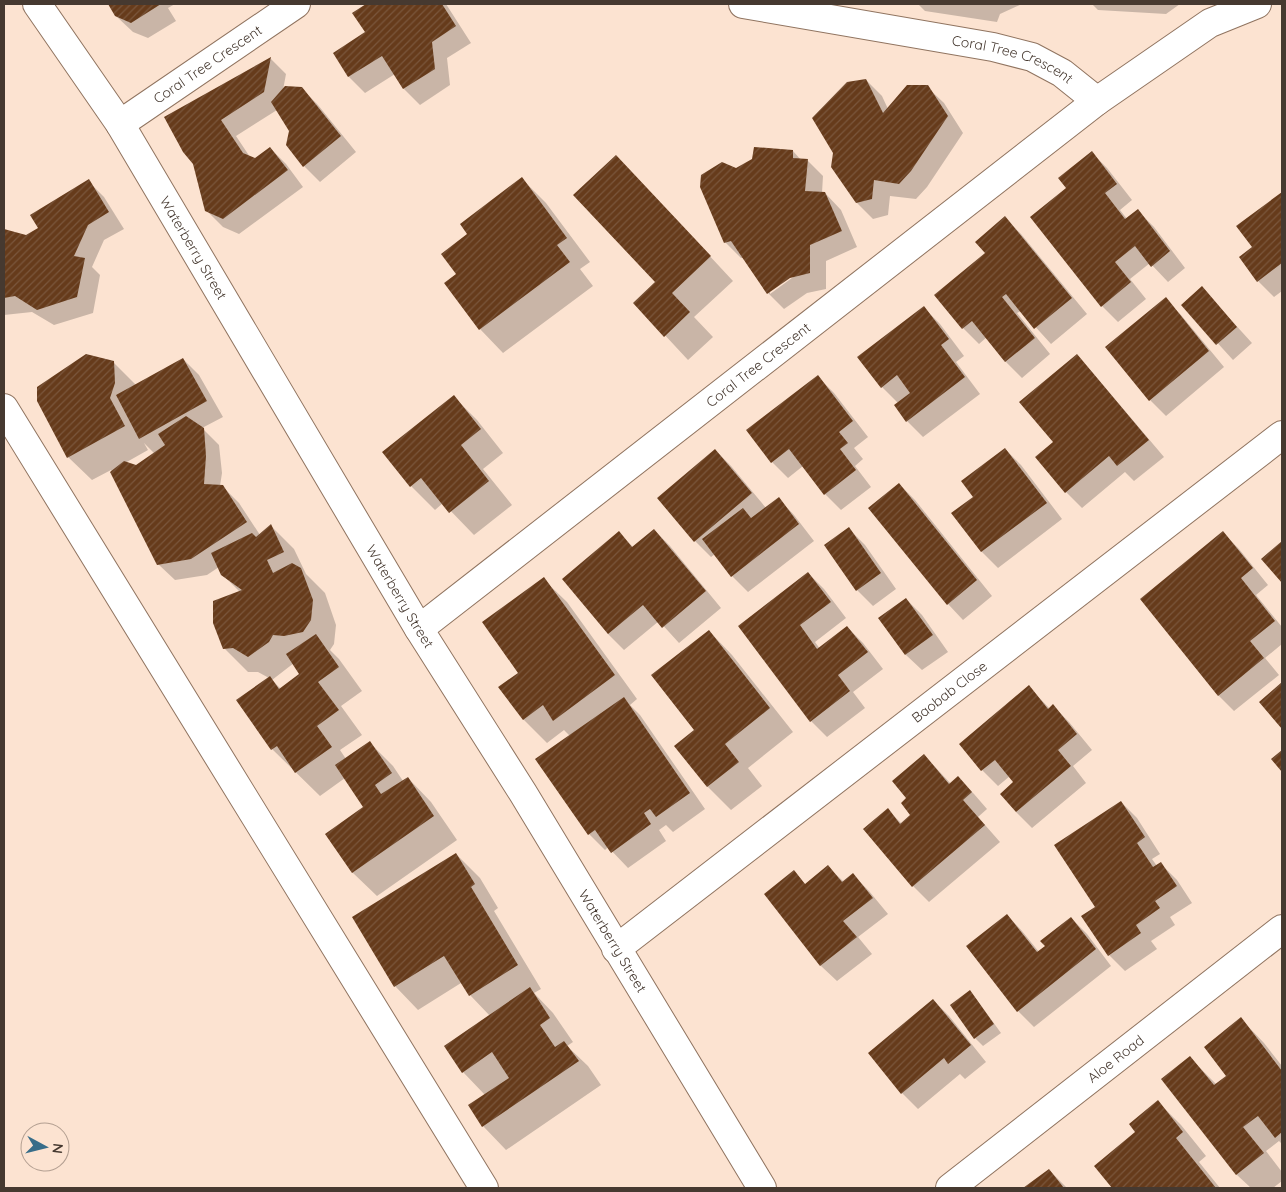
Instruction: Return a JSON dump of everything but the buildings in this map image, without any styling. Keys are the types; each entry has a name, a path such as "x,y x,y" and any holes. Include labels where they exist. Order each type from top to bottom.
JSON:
{"street":[{"name":"Waterberry Street","path":"38,4 120,124 419,629 523,793 762,1188"},
{"name":"Coral Tree Crescent","path":"120,124 296,4"},
{"name":"Coral Tree Crescent","path":"743,4 994,47 1032,57 1062,73 1097,101"},
{"name":"Coral Tree Crescent","path":"419,629 1097,101 1210,22 1257,4"},
{"path":"4,408 484,1188"},
{"name":"Baobab Close","path":"616,949 1282,435"},
{"name":"Aloe Road","path":"950,1188 1282,929"}]}
